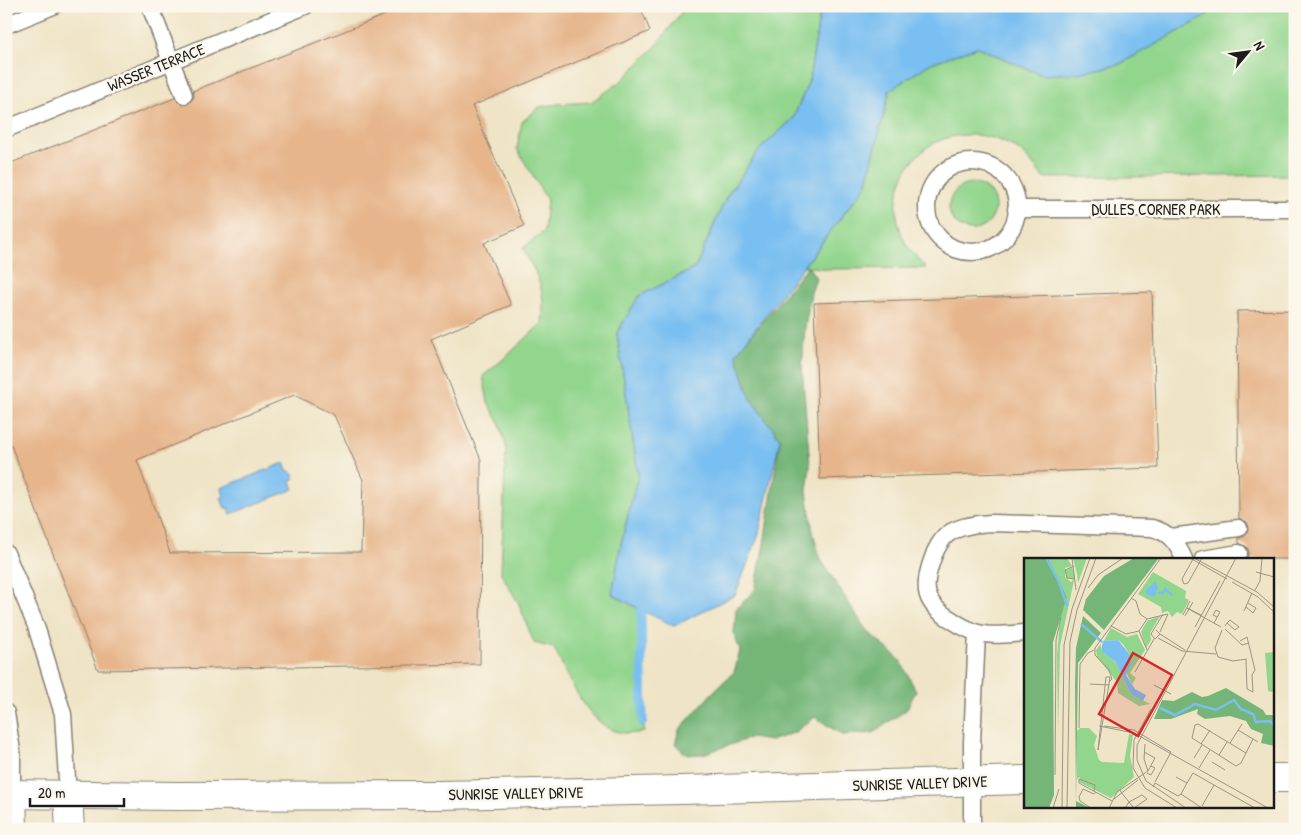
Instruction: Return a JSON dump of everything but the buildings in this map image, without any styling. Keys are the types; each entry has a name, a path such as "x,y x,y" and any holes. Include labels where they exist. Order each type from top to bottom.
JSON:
{"main road":[{"path":"1274,778 1295,778"},
{"name":"SUNRISE VALLEY DRIVE","path":"9,794 68,796 449,795 1024,780"},
{"path":"9,794 13,829"},
{"path":"68,796 70,829"}],"lane":[{"path":"6,25 53,6"},
{"path":"150,6 184,95"},
{"name":"WASSER TERRACE","path":"6,129 306,6"},
{"path":"978,162 999,170 1011,185 1017,202 1016,209 1016,219 1009,232 997,245 980,252 963,251 947,244 937,235 930,222 927,204 931,188 937,179 948,169 960,163 978,162"},
{"name":"DULLES CORNER PARK","path":"1016,209 1295,209"},
{"path":"1024,634 977,633 940,613 933,605 927,595 927,575 935,551 949,533 977,524 992,523 1152,528 1161,530 1171,537 1183,558"},
{"path":"1171,537 1239,528"},
{"path":"6,553 36,626 63,714 68,796"},
{"path":"1209,558 1239,553"},
{"path":"972,829 972,742 977,633"},
{"path":"6,713 12,750 9,794"}],"green space":[{"path":"686,6 821,6 809,81 793,119 759,150 727,196 695,268 639,296 617,333 638,475 621,544 612,594 641,610 644,732 627,733 611,729 600,722 581,700 554,648 534,643 519,604 501,573 506,446 499,422 488,402 483,376 542,323 543,301 540,284 523,248 544,231 547,200 517,149 522,122 539,107 591,102 619,83 656,46"},
{"path":"1217,6 1295,6 1295,175 1044,178 1021,152 1004,142 968,135 950,137 934,143 920,154 908,168 898,193 897,214 902,235 909,249 926,268 829,269 804,266 866,185 890,90 931,63 977,47 1042,75 1078,73 1118,65 1203,18"},
{"path":"977,184 989,190 994,198 994,216 989,224 981,229 967,230 955,224 950,216 949,202 955,190 963,185"},
{"path":"808,266 816,278 811,293 805,327 802,367 810,466 807,491 813,533 821,560 866,630 900,660 916,691 906,710 873,733 842,735 815,717 795,732 771,741 750,738 703,754 687,755 675,744 679,730 734,672 740,651 734,634 736,609 755,590 780,439 750,398 736,354"}],"water":[{"path":"821,6 1217,6 1203,18 1118,65 1078,73 1042,75 977,47 931,63 890,90 866,185 736,354 750,398 780,439 758,537 735,595 674,626 612,594 621,544 638,475 617,333 639,296 695,268 727,196 759,150 793,119 809,81"},
{"path":"284,463 287,471 291,471 294,475 294,479 291,482 294,489 231,514 229,508 225,508 221,498 224,495 221,488"}],"waterway":[{"path":"641,610 643,722"}]}
